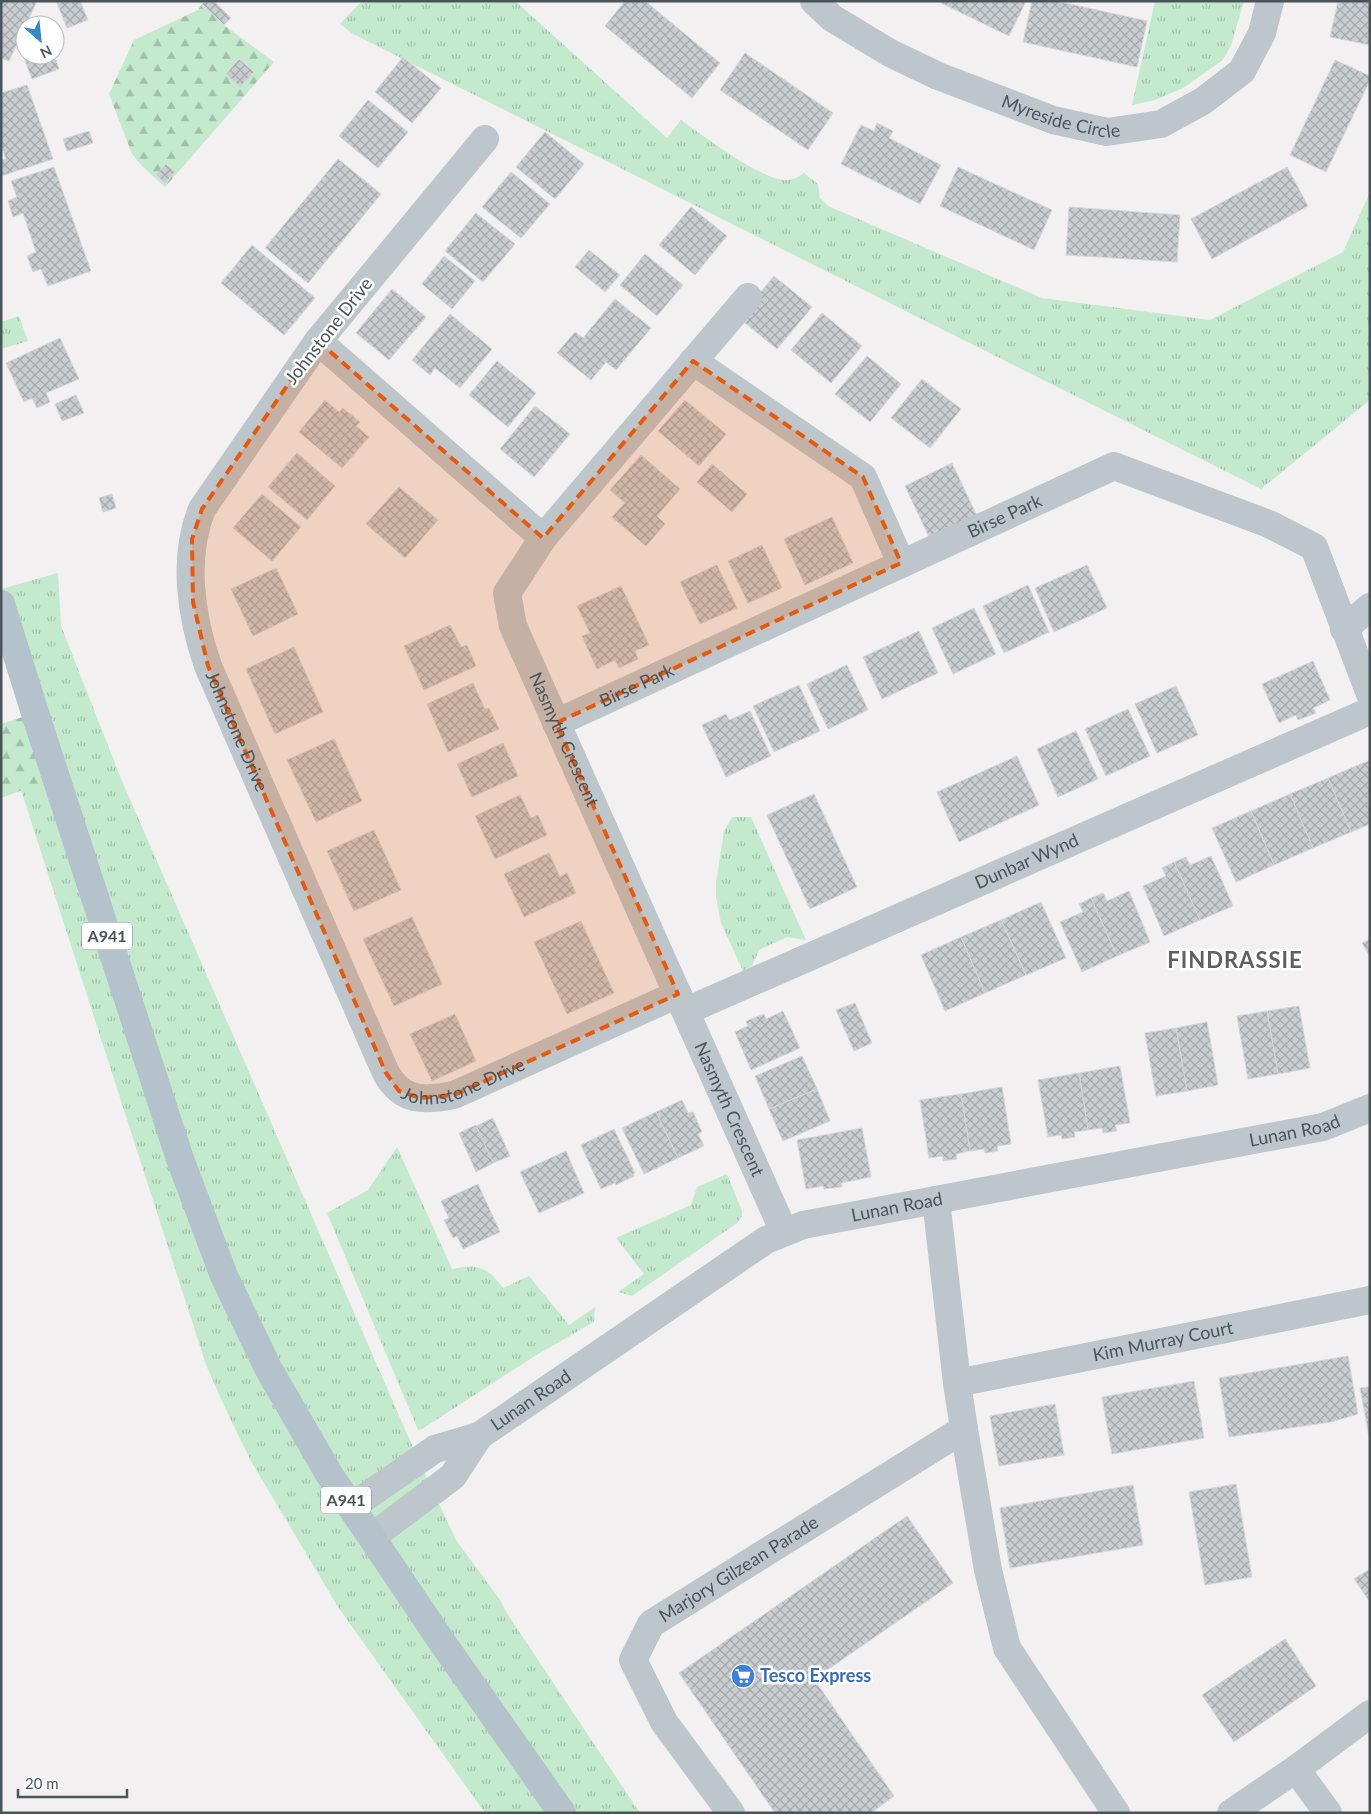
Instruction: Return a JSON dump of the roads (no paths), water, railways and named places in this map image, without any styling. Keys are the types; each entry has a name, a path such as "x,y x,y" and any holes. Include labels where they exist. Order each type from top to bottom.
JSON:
{"main road":[{"name":"A941","path":"1,604 180,1159 224,1276 268,1368 329,1474 442,1642 562,1813"}],"street":[{"name":"Myreside Circle","path":"814,1 832,18 890,53 938,76 1053,120 1107,132 1161,124 1203,101 1242,71 1262,33 1270,1"},
{"name":"Johnstone Drive","path":"486,139 318,341 202,508 192,539 191,563 193,602 201,647 386,1073 391,1083 399,1091 411,1097 431,1098 454,1095 682,1003"},
{"name":"Nasmyth Crescent","path":"748,297 543,538 507,593 513,626 784,1232"},
{"path":"318,341 543,538"},
{"path":"693,360 864,477 901,563"},
{"name":"Birse Park","path":"556,723 1114,466 1268,524 1314,547 1370,694"},
{"path":"1344,629 1370,607"},
{"name":"Dunbar Wynd","path":"682,1003 1370,711"},
{"name":"Lunan Road","path":"479,1436 766,1240 803,1225 1323,1127 1370,1108"},
{"path":"936,1200 964,1429 988,1570 1007,1648 1116,1813"},
{"name":"Kim Murray Court","path":"957,1383 1370,1300"},
{"name":"Marjory Gilzean Parade","path":"731,1813 664,1722 633,1660 651,1624 964,1429"},
{"path":"351,1507 435,1449 479,1436"},
{"path":"372,1537 454,1476 479,1436"},
{"path":"1231,1813 1296,1769 1370,1714"},
{"path":"1296,1769 1328,1813"}],"place":[{"name":"Tesco Express","path":"743,1676"}],"district":[{"name":"FINDRASSIE","path":"1235,960"}]}
